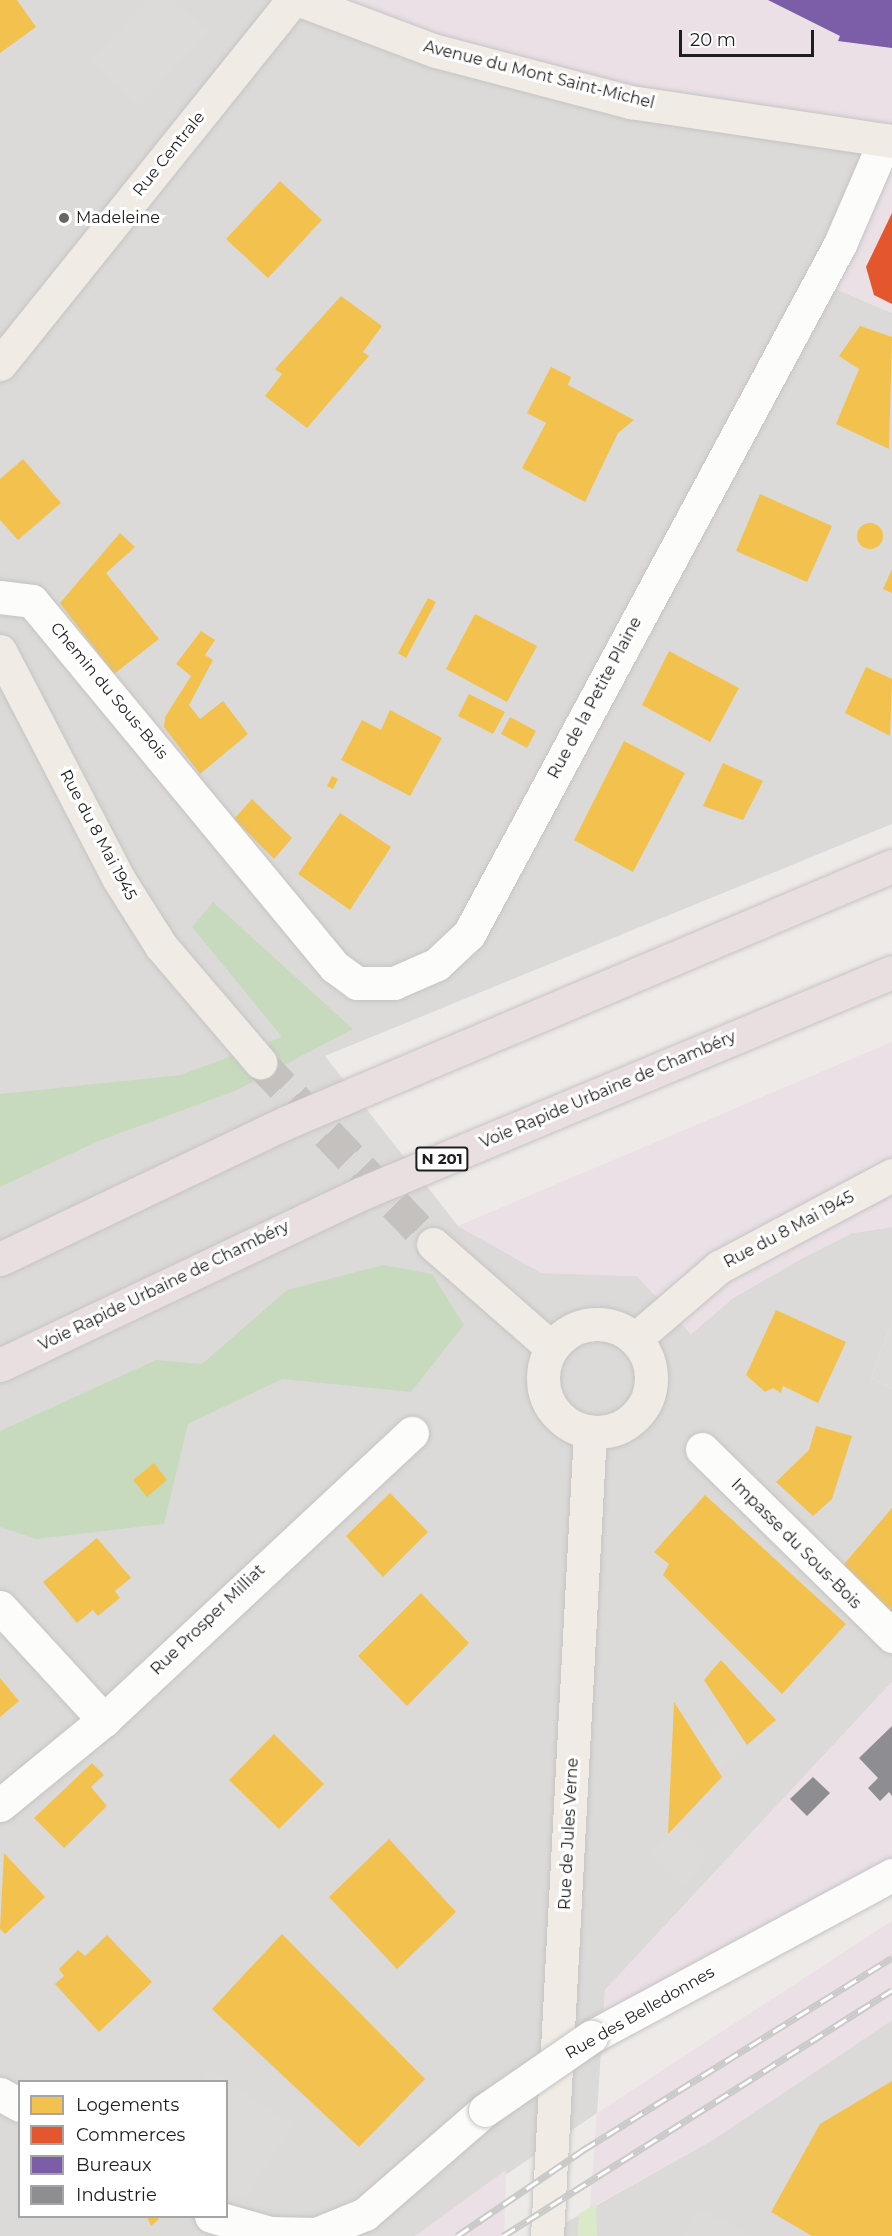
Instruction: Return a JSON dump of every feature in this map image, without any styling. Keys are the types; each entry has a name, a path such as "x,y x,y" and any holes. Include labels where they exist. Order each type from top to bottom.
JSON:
{"highway":[{"path":"0,1259 285,1123 892,866"},
{"name":"Voie Rapide Urbaine de Chambéry","path":"0,1365 360,1194 892,972"}],"main road":[{"name":"Rue Centrale","path":"0,364 293,0"},
{"name":"Avenue du Mont Saint-Michel","path":"300,0 436,51 631,102 889,140"},
{"name":"Rue du 8 Mai 1945","path":"0,651 149,927 260,1062"},
{"name":"Rue du 8 Mai 1945","path":"635,1339 719,1267 892,1175"},
{"path":"432,1244 552,1348"},
{"path":"585,1325 611,1326 635,1339 651,1373 649,1392 627,1423 590,1432 573,1427 548,1402 543,1372 552,1348 585,1325"},
{"name":"Rue de Jules Verne","path":"547,2236 590,1432"}],"street":[{"name":"Rue de la Petite Plaine","path":"205,806 308,936 357,983 394,983 437,964 469,934 840,244 889,140"},
{"name":"Chemin du Sous-Bois","path":"0,597 32,601 205,806"},
{"name":"Rue Prosper Milliat","path":"0,1804 104,1720 412,1433"},
{"name":"Impasse du Sous-Bois","path":"702,1449 892,1636"},
{"path":"0,1607 104,1720"},
{"name":"Rue des Belledonnes","path":"215,2218 270,2233 316,2235 365,2214 484,2110 591,2037 892,1875"},
{"path":"0,2094 18,2104"}],"shaded area":[{"path":"0,0 300,0 885,140 819,282 892,313 892,824 325,1056 458,1226 542,1273 637,1276 691,1334 733,1298 799,1260 852,1233 892,1227 892,1321 871,1378 892,1389 892,1682 605,1990 597,2113 415,2236 0,2236"},
{"path":"147,0 173,0 207,31 138,106 91,61"},
{"path":"300,0 892,0 892,313 819,282 885,140 631,102"},
{"path":"892,1042 892,1227 852,1233 799,1260 733,1298 691,1334 637,1276 542,1273 458,1226"},
{"path":"892,1321 892,1389 871,1378"},
{"path":"892,1682 892,1875 602,2032 605,1990"},
{"path":"726,1718 747,1745 718,1771 700,1743"},
{"path":"677,1824 709,1856 682,1886 650,1853"},
{"path":"892,1921 892,2020 711,2141 590,2208 597,2113"},
{"path":"892,2020 892,2236 542,2236 711,2141"},
{"path":"210,2070 225,2080 204,2080"},
{"path":"228,2082 293,2125 245,2198 228,2187"},
{"path":"506,2170 504,2236 415,2236"},
{"path":"698,2209 729,2224 752,2236 683,2236"}],"green space":[{"path":"213,902 353,1029 235,1091 96,1142 0,1187 0,1094 181,1075 282,1037 192,927"},
{"path":"383,1265 432,1274 464,1325 411,1392 282,1379 188,1424 164,1524 36,1539 0,1527 0,1431 156,1360 202,1364 287,1290"},
{"path":"596,2204 597,2236 578,2236 579,2214"}],"building: Logements":[{"path":"0,0 17,0 36,27 0,53"},
{"path":"280,181 322,220 268,278 226,239"},
{"path":"341,296 382,326 363,352 369,356 307,428 265,396 282,374 275,369"},
{"path":"860,326 892,337 889,449 836,424 859,369 839,356"},
{"path":"551,367 571,377 568,385 634,420 618,433 585,502 522,468 546,423 527,413"},
{"path":"23,459 61,503 18,540 0,520 0,479"},
{"path":"760,494 832,526 807,582 736,551"},
{"path":"870,523 879,527 883,536 879,545 870,549 861,545 857,536 861,527"},
{"path":"120,533 135,547 106,573 159,639 114,674 60,603"},
{"path":"892,569 892,593 883,589"},
{"path":"428,598 436,602 406,658 398,653"},
{"path":"475,614 537,646 507,702 446,669"},
{"path":"201,631 215,640 205,655 213,660 189,705 200,719 223,701 248,734 200,774 164,727 165,717 191,676 176,664"},
{"path":"669,651 739,688 710,742 642,705"},
{"path":"866,667 892,679 890,736 845,713"},
{"path":"469,694 505,712 493,734 458,716"},
{"path":"390,710 442,738 410,796 341,760 362,720 381,730"},
{"path":"510,717 536,731 527,748 501,734"},
{"path":"624,741 685,773 633,872 574,840"},
{"path":"723,763 763,781 743,820 703,806"},
{"path":"332,776 338,779 333,789 327,786"},
{"path":"252,799 292,838 274,859 234,819"},
{"path":"340,813 391,847 350,910 298,874"},
{"path":"776,1310 846,1342 818,1403 783,1386 781,1393 773,1388 765,1392 746,1375"},
{"path":"816,1426 852,1436 832,1499 813,1516 776,1482 809,1450"},
{"path":"154,1463 167,1480 147,1497 133,1480"},
{"path":"390,1493 428,1532 383,1577 346,1536"},
{"path":"705,1495 846,1624 782,1694 663,1575 669,1564 654,1552"},
{"path":"892,1508 892,1615 839,1570"},
{"path":"97,1538 131,1578 115,1591 120,1598 98,1616 93,1610 77,1623 43,1582"},
{"path":"421,1593 469,1643 407,1706 358,1656"},
{"path":"721,1660 776,1720 747,1745 704,1680"},
{"path":"0,1678 19,1701 0,1717"},
{"path":"674,1702 722,1777 668,1834"},
{"path":"274,1734 324,1784 279,1829 229,1780"},
{"path":"92,1763 104,1775 91,1787 107,1806 64,1848 34,1818"},
{"path":"389,1839 456,1912 397,1969 329,1897"},
{"path":"4,1853 45,1897 5,1934 0,1929"},
{"path":"282,1934 425,2079 359,2147 212,2009"},
{"path":"107,1935 152,1982 99,2032 55,1984 64,1976 59,1969 78,1950 85,1956"},
{"path":"892,2081 892,2236 812,2236 771,2212 820,2124"},
{"path":"147,2218 159,2219 151,2226"}],"building: Commerces":[{"path":"892,213 892,304 874,295 866,267"}],"building: Bureaux":[{"path":"768,0 892,0 892,48 838,41 840,36"}],"building: Industrie":[{"path":"892,1726 892,1796 889,1792 880,1801 868,1788 878,1778 859,1758"},
{"path":"813,1777 830,1793 807,1816 790,1799"}],"tunnel":[{"path":"260,1062 433,1244"}],"railway":[{"path":"457,2236 583,2150 892,1958"},
{"path":"503,2236 892,1990"}],"place":[{"name":"Madeleine","path":"64,218"}]}
